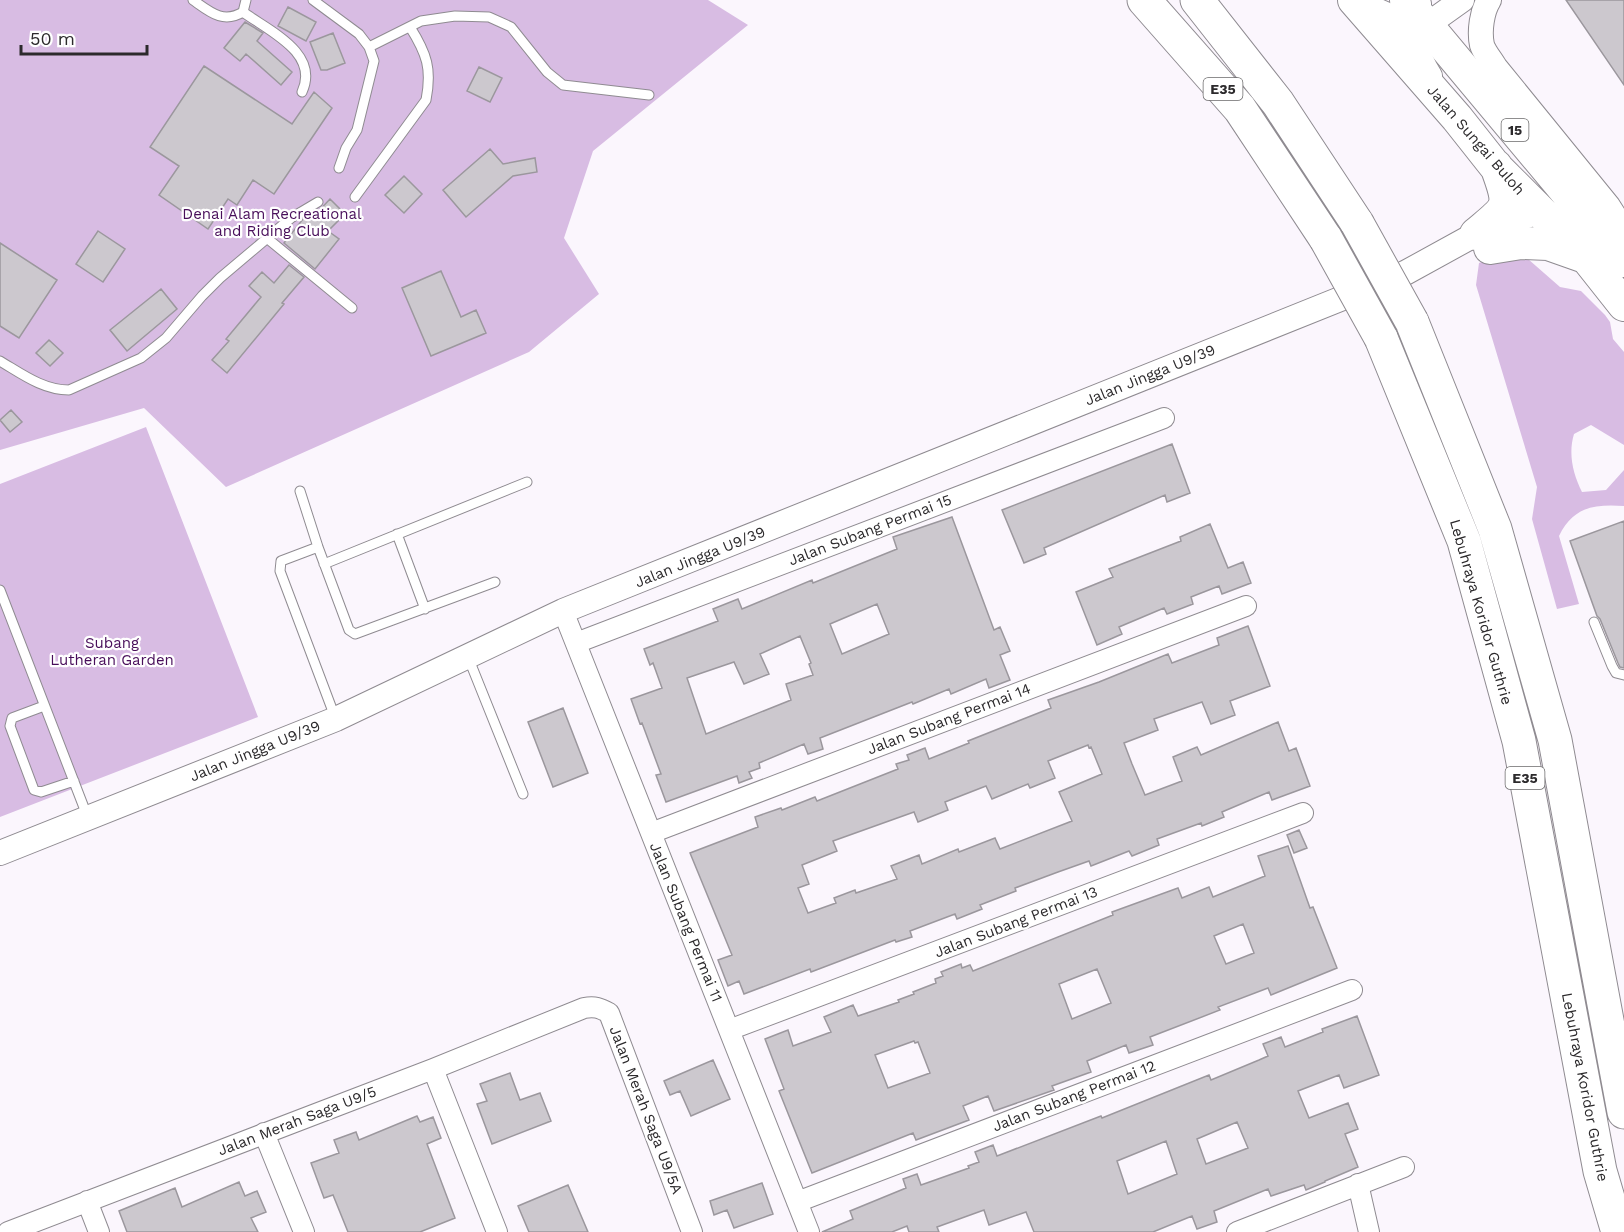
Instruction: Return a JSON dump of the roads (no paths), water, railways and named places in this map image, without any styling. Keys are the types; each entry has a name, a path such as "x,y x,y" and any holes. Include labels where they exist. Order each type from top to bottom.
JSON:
{"highway":[{"name":"Lebuhraya Koridor Guthrie","path":"1144,0 1240,109 1326,239 1381,338 1464,541 1519,741 1600,1171 1618,1232"},
{"name":"E35","path":"1197,0 1278,103 1357,223 1412,321 1495,529 1555,740 1624,1112"},
{"name":"Jalan Sungai Buloh","path":"1354,0 1457,118 1495,166 1547,214 1586,257 1624,305"},
{"name":"15","path":"1417,11 1624,262"},
{"path":"1483,241 1503,211 1507,195 1495,166"},
{"path":"1550,172 1554,196 1547,214 1578,224 1624,262"},
{"path":"1483,241 1548,244 1586,257"}],"street":[{"path":"1360,0 1378,12 1404,22 1417,11 1462,0"},
{"path":"1489,0 1485,6 1481,26 1482,46 1495,67 1608,206 1624,231"},
{"path":"1417,11 1413,35 1420,60 1457,118"},
{"name":"Jalan Jingga U9/39","path":"0,853 336,719 563,611 1547,214"},
{"name":"Jalan Subang Permai 15","path":"576,643 1164,418"},
{"name":"Jalan Subang Permai 14","path":"651,832 1246,606"},
{"name":"Jalan Subang Permai 11","path":"563,611 809,1232"},
{"name":"Jalan Subang Permai 13","path":"729,1030 1303,813"},
{"name":"Jalan Subang Permai 12","path":"797,1202 1352,990"},
{"name":"Jalan Merah Saga U9/5","path":"8,1232 433,1069 584,1008"},
{"name":"Jalan Merah Saga U9/5A","path":"584,1008 600,1008 609,1013 692,1232"},
{"path":"433,1069 497,1232"},
{"path":"264,1133 304,1232"},
{"path":"1237,1232 1404,1167"},
{"path":"1358,1184 1368,1232"},
{"path":"87,1201 99,1232"}],"lane":[{"path":"193,0 223,18 233,18 243,12 246,0"},
{"path":"313,0 360,34 369,47 374,61 357,130 346,148 339,168"},
{"path":"243,12 287,43 301,57 307,76 302,92"},
{"path":"369,47 421,21 455,16 489,17 511,27 547,72 563,85 649,95"},
{"path":"355,198 426,100 429,86 428,64 424,50 410,27"},
{"path":"0,361 36,383 59,390 69,390 141,358 166,338 220,278 291,218 318,202"},
{"path":"268,239 352,308"},
{"path":"324,564 527,482"},
{"path":"300,491 324,564 350,630 355,634 495,582"},
{"path":"397,534 425,609"},
{"path":"318,547 280,561 280,571 336,719"},
{"path":"0,590 88,818"},
{"path":"1594,622 1612,666 1616,673 1624,675"},
{"path":"468,657 523,794"},
{"path":"44,706 12,718 10,721 34,790 41,792 74,782"}],"park label":[{"name":"Denai Alam Recreational and Riding Club","path":"272,222"},
{"name":"Subang Lutheran Garden","path":"112,652"}]}
